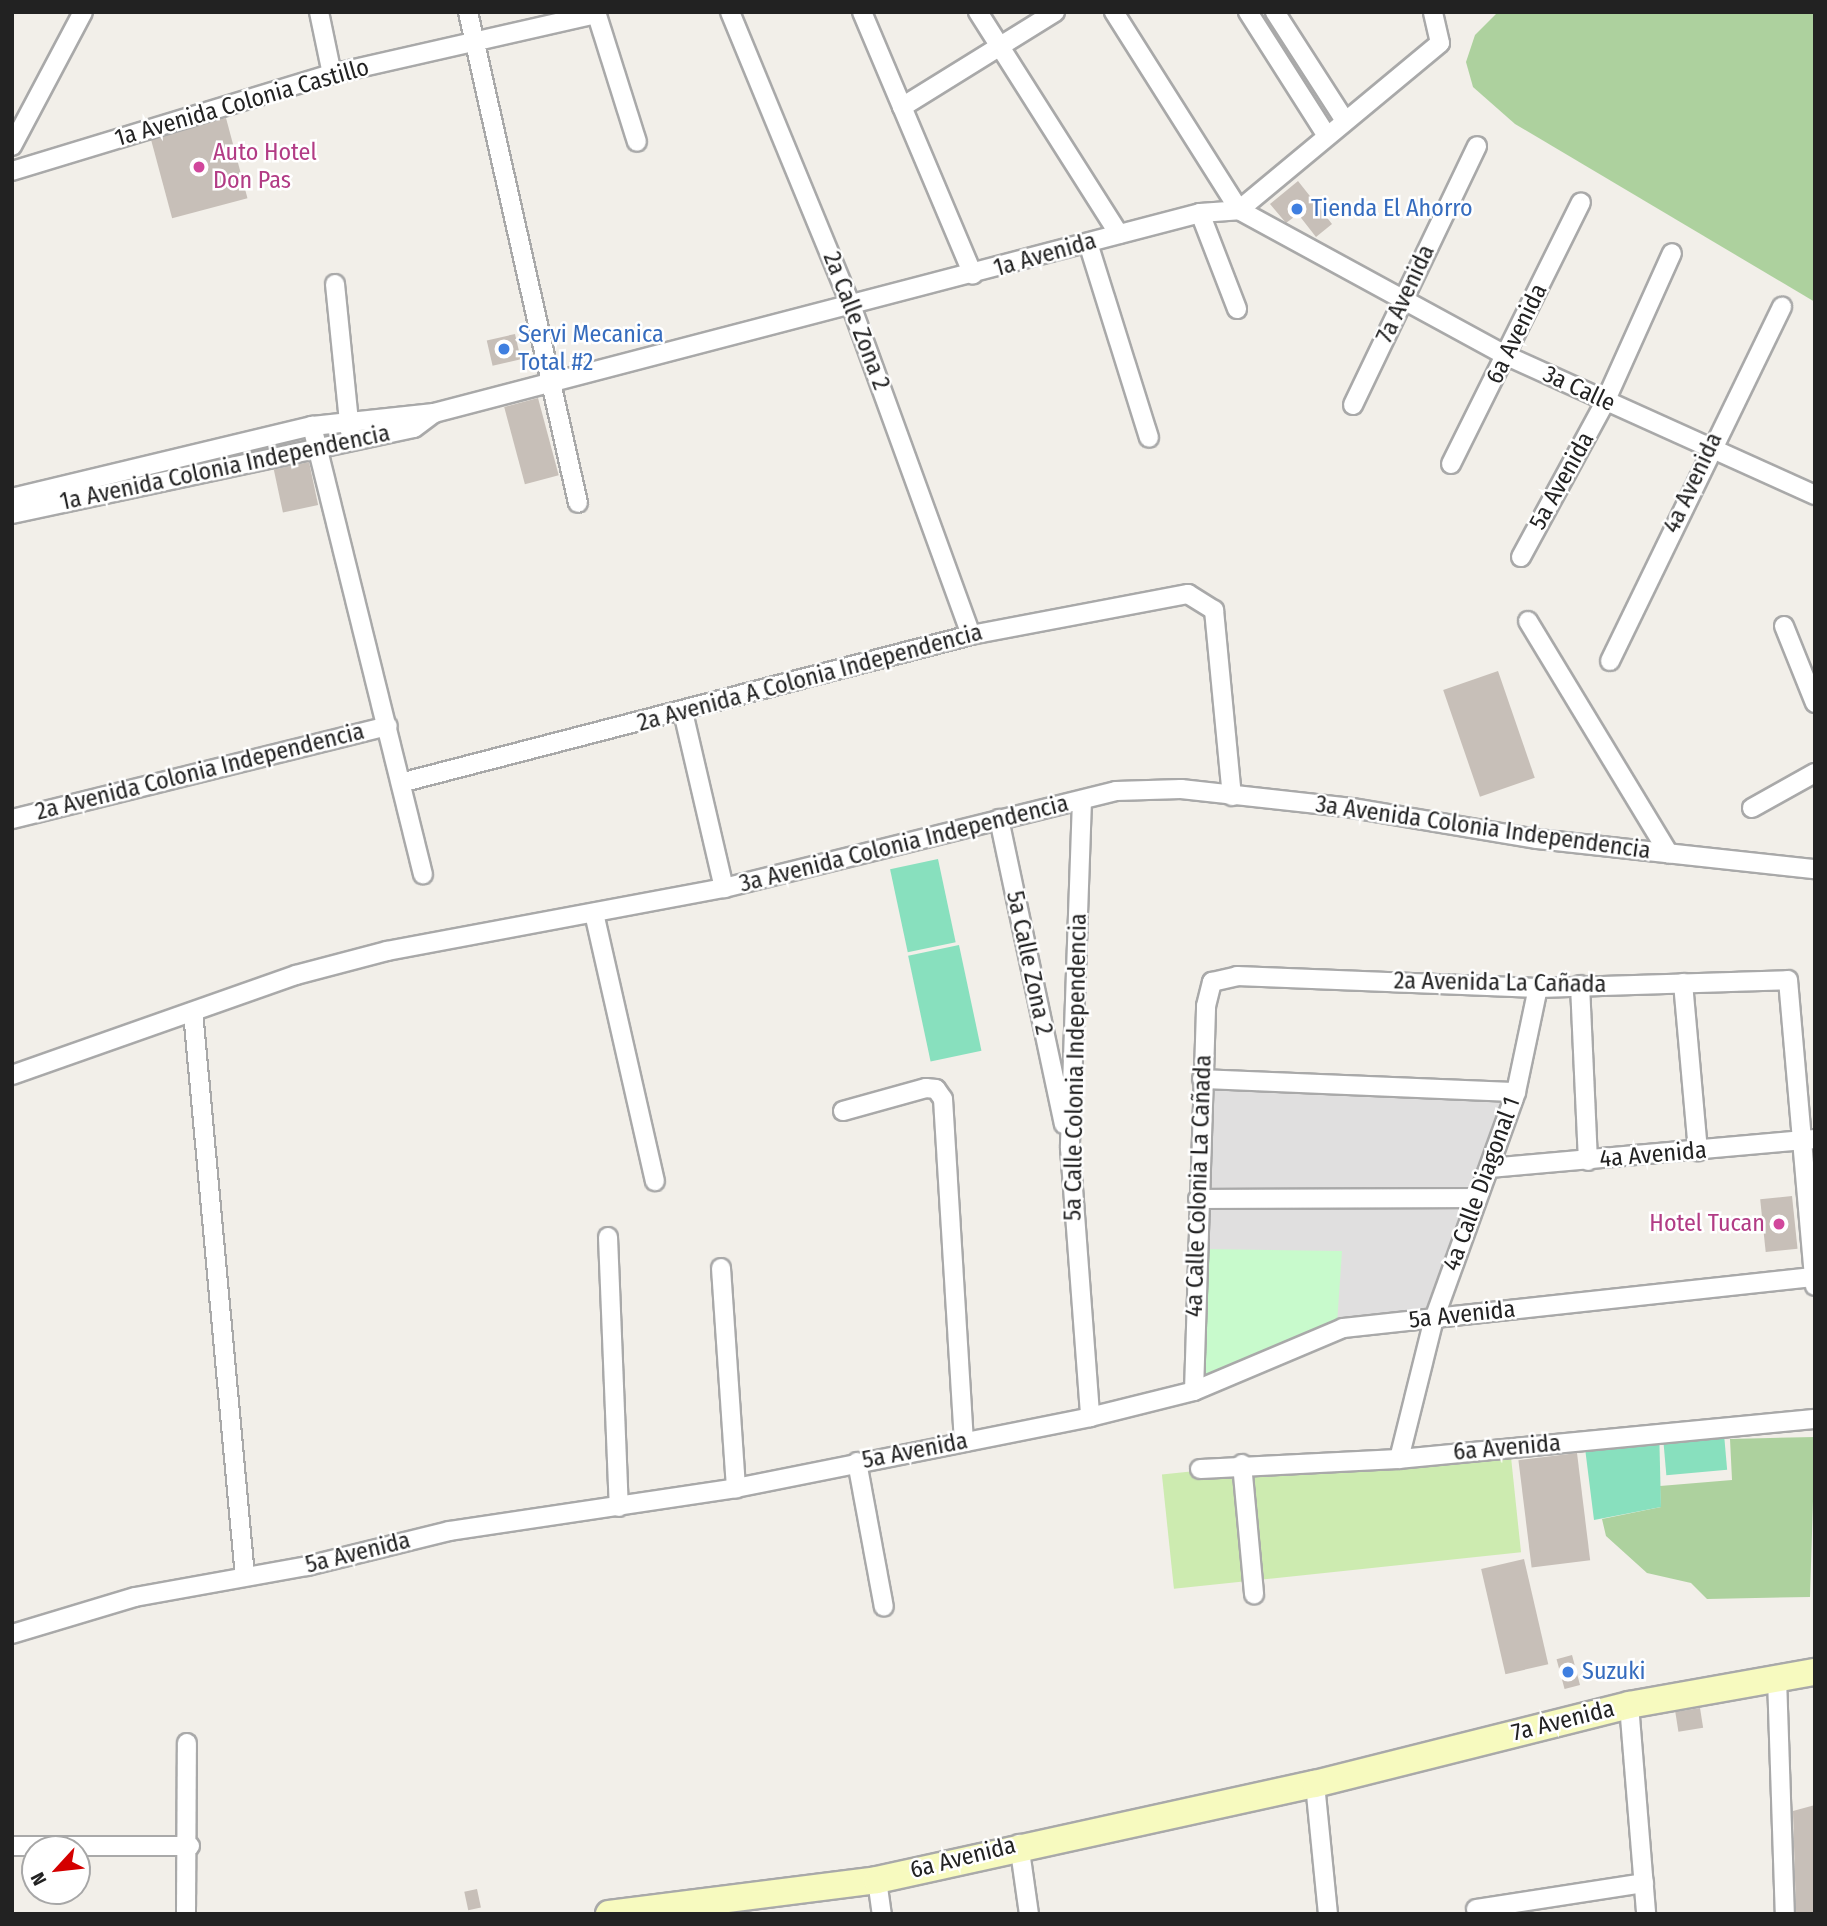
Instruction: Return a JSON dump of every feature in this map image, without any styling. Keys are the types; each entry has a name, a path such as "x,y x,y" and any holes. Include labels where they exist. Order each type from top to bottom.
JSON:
{"street":[{"path":"12,146 83,12"},
{"path":"319,12 332,74"},
{"path":"468,12 578,503"},
{"name":"2a Calle Zona 2","path":"730,12 852,308 971,635"},
{"path":"862,12 972,275"},
{"path":"978,12 1119,234"},
{"path":"902,107 1055,12"},
{"path":"1114,12 1239,210 1325,133 1440,43 1433,12"},
{"path":"1248,12 1325,133"},
{"path":"1275,12 1344,119"},
{"path":"596,13 637,142"},
{"name":"1a Avenida Colonia Castillo","path":"12,171 332,74 596,13"},
{"name":"7a Avenida","path":"1353,405 1477,146"},
{"name":"6a Avenida","path":"1451,464 1507,356 1581,202"},
{"name":"1a Avenida","path":"852,308 1200,213 1239,210"},
{"name":"3a Calle","path":"1239,210 1507,356 1815,495"},
{"path":"1200,213 1237,309"},
{"path":"1088,243 1149,438"},
{"name":"5a Avenida","path":"1521,557 1605,401 1672,253"},
{"path":"335,284 350,429"},
{"name":"4a Avenida","path":"1609,662 1708,447 1782,307"},
{"name":"1a Avenida Colonia Independencia","path":"12,514 317,444 350,429 434,413 852,308"},
{"path":"312,426 404,782 423,874"},
{"name":"1a Avenida Colonia Independencia","path":"12,498 312,426 350,429"},
{"name":"2a Avenida A Colonia Independencia","path":"404,782 684,712 971,635 1188,594 1214,610 1232,796"},
{"path":"1528,621 1669,854"},
{"path":"1784,626 1815,703"},
{"path":"684,712 724,888"},
{"name":"2a Avenida Colonia Independencia","path":"12,819 388,726"},
{"path":"1752,808 1815,773"},
{"name":"3a Avenida Colonia Independencia","path":"12,1075 193,1012 387,951 724,888 999,819 1143,788 1232,796 1669,854 1815,869"},
{"name":"5a Calle Colonia Independencia","path":"1082,800 1070,1147 1090,1417"},
{"name":"5a Calle Zona 2","path":"999,819 1070,1147"},
{"path":"594,913 655,1181"},
{"name":"2a Avenida La Cañada","path":"1212,982 1237,976 1538,988 1788,980 1809,1140"},
{"name":"4a Calle Colonia La Cañada","path":"1194,1391 1202,1079 1212,982"},
{"path":"1683,983 1698,1151"},
{"path":"1580,985 1588,1161"},
{"name":"4a Calle Diagonal 1","path":"1399,1459 1434,1319 1516,1092 1538,988"},
{"path":"193,1012 245,1577"},
{"path":"1202,1079 1516,1092"},
{"path":"843,1111 926,1088 936,1088 943,1099 964,1441"},
{"path":"1809,1140 1815,1286"},
{"name":"4a Avenida","path":"1490,1168 1809,1140"},
{"path":"1198,1199 1477,1198"},
{"path":"608,1237 620,1507"},
{"path":"722,1268 736,1488"},
{"name":"5a Avenida","path":"12,1634 135,1597 245,1577 449,1531 736,1488 1090,1417 1194,1391 1343,1328 1814,1277"},
{"name":"6a Avenida","path":"1200,1469 1242,1464 1399,1459 1815,1419"},
{"path":"857,1462 884,1607"},
{"path":"1242,1464 1254,1594"},
{"name":"7a Avenida","path":"1315,1784 1629,1705 1815,1672"},
{"path":"1777,1678 1785,1914"},
{"path":"1629,1705 1646,1914"},
{"path":"186,1914 190,1846 187,1743"},
{"path":"1315,1784 1328,1914"},
{"name":"6a Avenida","path":"609,1914 877,1880 1019,1844 1315,1784"},
{"path":"1019,1844 1030,1914"},
{"path":"12,1846 190,1846"},
{"path":"877,1880 882,1914"},
{"path":"1476,1909 1644,1883"}],"shaded area":[{"path":"1204,1085 1520,1098 1438,1313 1337,1324 1201,1249"}],"green space":[{"path":"1498,12 1815,12 1815,302 1515,124 1473,87 1466,62 1475,35"},
{"path":"938,859 956,942 908,952 890,869"},
{"path":"959,945 981,1051 931,1061 908,956"},
{"path":"1201,1249 1342,1251 1337,1324 1197,1388"},
{"path":"1659,1426 1661,1507 1594,1520 1583,1432"},
{"path":"1724,1434 1727,1470 1666,1475 1663,1439"},
{"path":"1815,1437 1810,1597 1707,1599 1691,1583 1647,1573 1606,1536 1602,1519 1661,1507 1660,1486 1732,1480 1730,1439"},
{"path":"1509,1438 1521,1552 1174,1589 1162,1474"}],"building":[{"name":"Auto Hotel Don Pas","path":"226,118 247,198 172,218 151,138"},
{"name":"Tienda El Ahorro","path":"1298,181 1332,224 1316,237 1298,214 1286,223 1270,204"},
{"name":"Servi Mecanica Total #2","path":"515,334 521,359 493,366 487,341"},
{"path":"538,398 559,475 525,484 504,407"},
{"path":"309,462 318,505 283,513 274,469"},
{"path":"1498,671 1535,778 1480,797 1443,690"},
{"name":"Hotel Tucan","path":"1792,1196 1798,1249 1766,1252 1760,1199"},
{"path":"1577,1453 1590,1560 1532,1567 1518,1460"},
{"path":"1524,1559 1548,1664 1505,1674 1481,1569"},
{"name":"Suzuki","path":"1572,1655 1580,1685 1565,1689 1557,1659"},
{"path":"1700,1708 1703,1728 1678,1732 1675,1712"},
{"path":"1815,1805 1815,1914 1796,1914 1793,1811"},
{"path":"477,1889 481,1908 468,1910 464,1892"}],"place":[{"name":"Auto Hotel Don Pas","path":"199,167"},
{"name":"Tienda El Ahorro","path":"1297,209"},
{"name":"Servi Mecanica Total #2","path":"504,349"},
{"name":"Hotel Tucan","path":"1779,1224"},
{"name":"Suzuki","path":"1568,1672"}]}
